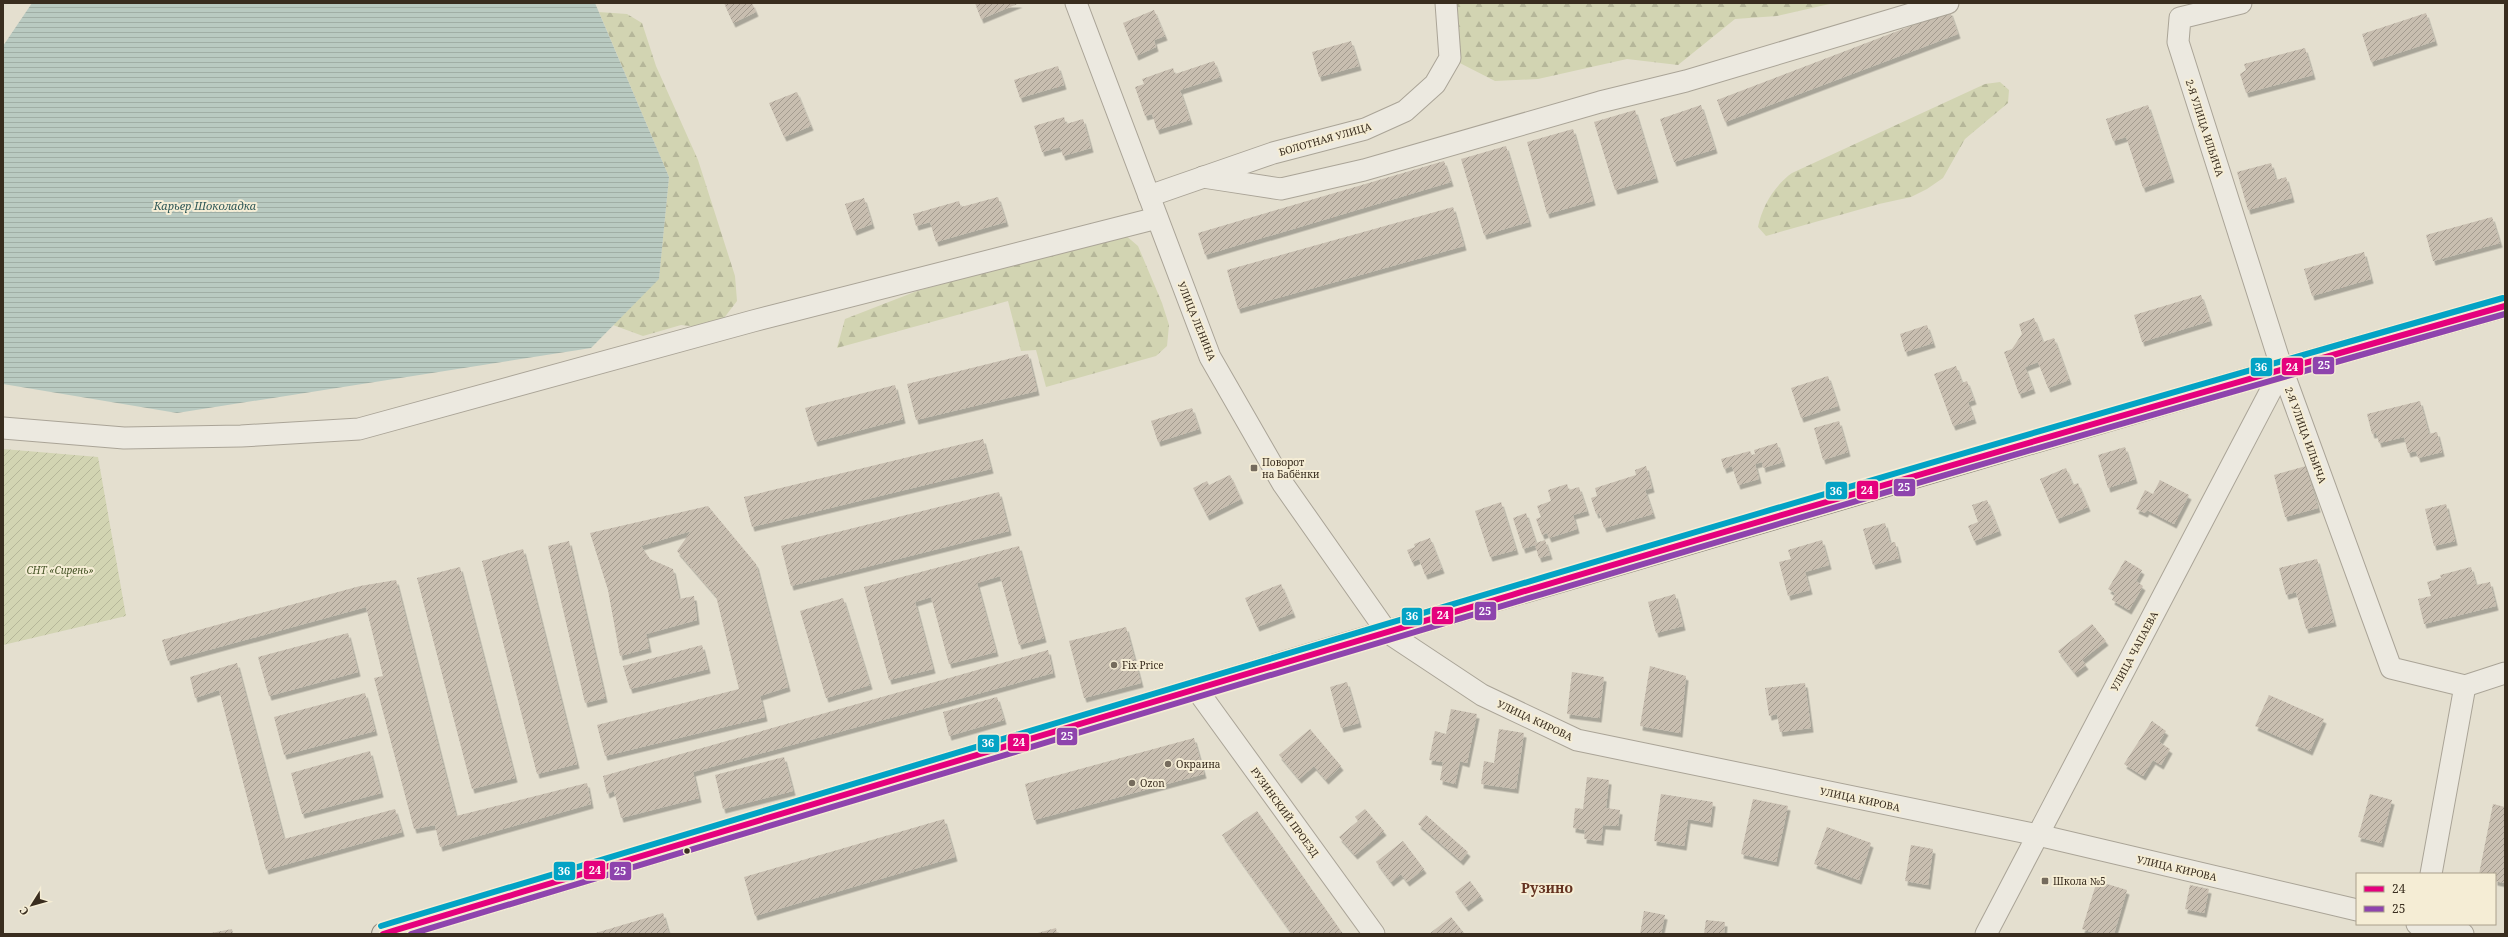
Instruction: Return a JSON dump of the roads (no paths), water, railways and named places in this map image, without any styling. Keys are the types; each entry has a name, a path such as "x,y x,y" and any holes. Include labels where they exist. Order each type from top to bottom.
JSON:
{"main road":[{"path":"383,934 413,929 1387,632 2282,368 2505,306"}],"street":[{"name":"УЛИЦА ЛЕНИНА","path":"1076,3 1210,357 1283,484 1387,632"},
{"name":"БОЛОТНАЯ УЛИЦА","path":"1148,196 1273,154 1365,129 1405,111 1435,84 1450,58 1446,3"},
{"path":"1203,178 1281,188 1364,170 1600,102 1686,81 1948,3"},
{"name":"2-Я УЛИЦА ИЛЬИЧА","path":"2241,3 2180,18 2178,42 2282,368 2391,668 2466,686"},
{"path":"3,428 124,438 241,436 359,429 753,321 1157,218"},
{"name":"УЛИЦА ЧАПАЕВА","path":"1986,934 2282,368"},
{"name":"УЛИЦА КИРОВА","path":"1387,632 1482,695 1577,740 2038,835 2356,910"},
{"path":"2431,873 2466,686 2505,673"},
{"name":"РУЗИНСКИЙ ПРОЕЗД","path":"1197,690 1374,934"},
{"path":"2424,925 2463,934"}],"water":[{"name":"Карьер Шоколадка","path":"32,3 595,3 669,177 659,279 591,348 177,413 3,384 3,46"}],"place":[{"name":"Поворот на Бабёнки","path":"1254,468"},
{"name":"Fix Price","path":"1114,665"},
{"name":"Окраина","path":"1168,764"},
{"name":"Ozon","path":"1132,783"},
{"name":"Школа №5","path":"2045,881"}],"district":[{"name":"Рузино","path":"1547,887"}],"park label":[{"name":"СНТ «Сирень»","path":"60,570"}]}
